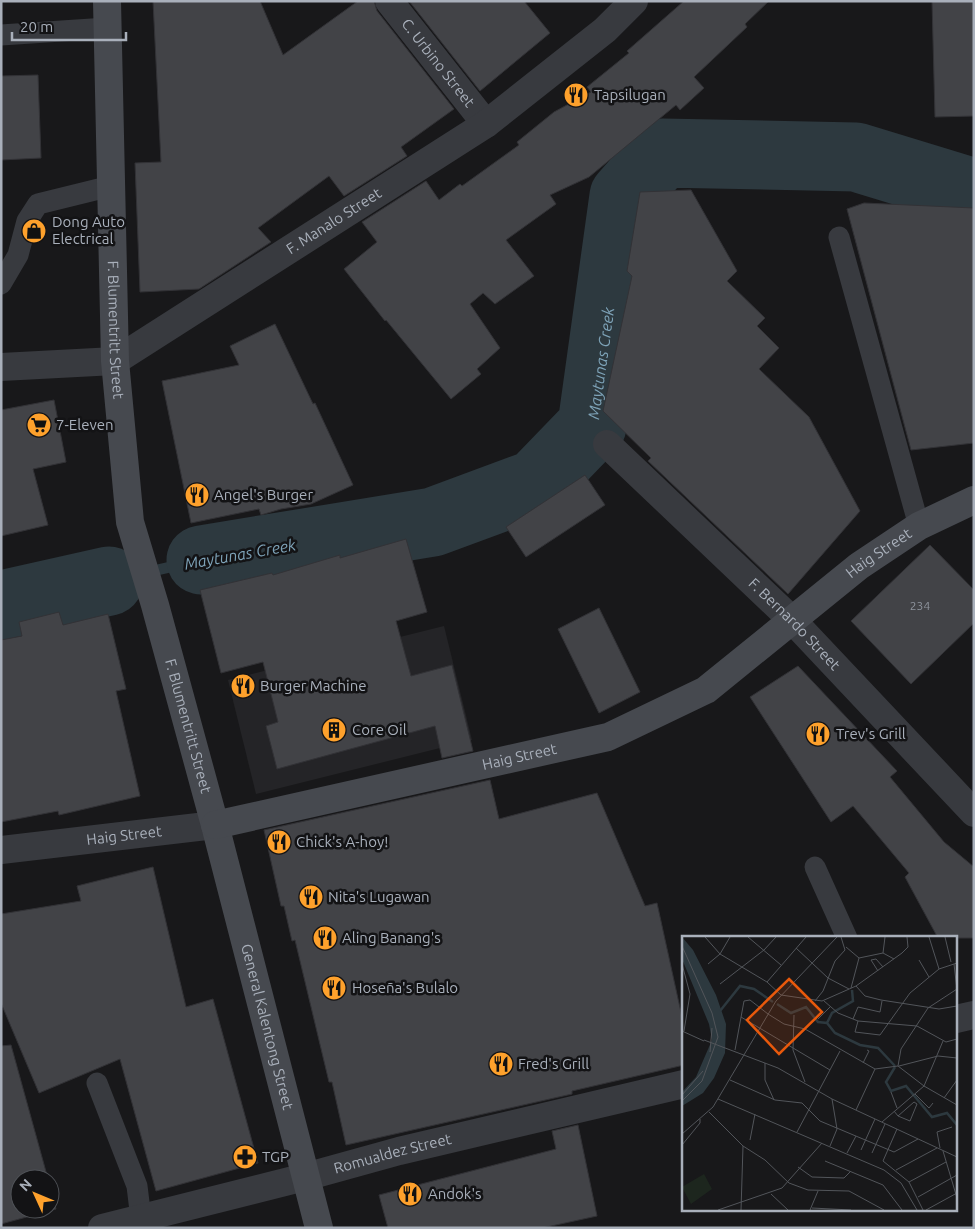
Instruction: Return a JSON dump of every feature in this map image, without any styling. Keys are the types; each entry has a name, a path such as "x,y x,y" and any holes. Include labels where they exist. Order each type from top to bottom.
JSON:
{"main road":[{"name":"F. Blumentritt Street","path":"107,1 115,361 130,522 155,605 215,825"},
{"name":"Haig Street","path":"215,825 608,737 706,690 793,622 859,566 919,526 974,500"},
{"name":"General Kalentong Street","path":"215,825 319,1228"}],"street":[{"name":"C. Urbino Street","path":"389,1 486,124"},
{"name":"F. Manalo Street","path":"1,367 115,361 486,124 605,30 634,1"},
{"name":"F. Bernardo Street","path":"607,444 793,622 974,813"},
{"name":"Haig Street","path":"1,850 215,825"},
{"path":"958,1019 974,1015"},
{"name":"Romualdez Street","path":"102,1228 400,1151 682,1084"}],"lane":[{"path":"1,35 107,28"},
{"path":"1,284 18,255 27,221 38,204 111,186"},
{"path":"840,237 919,526"},
{"path":"815,867 845,936"},
{"path":"97,1083 137,1186 141,1219"}],"shaded area":[{"path":"444,626 472,740 256,794 228,680"}],"building":[{"path":"153,1 260,1 283,55 358,1 374,1 377,11 454,109 401,147 407,156 344,196 329,176 258,228 271,242 199,289 140,292 135,163 161,162"},
{"path":"409,1 524,1 550,33 480,91"},
{"path":"684,1 769,1 745,24 747,27 694,77 704,88 680,110 676,105 589,177 550,195 556,204 506,240 534,276 495,304 483,293 470,304 500,348 477,369 481,374 451,399 344,269 377,242 362,222 426,181 439,200 460,184 462,186 519,145 517,142 554,112 591,92 587,87 629,53 627,51"},
{"path":"932,1 974,1 974,116 935,117"},
{"path":"38,75 41,158 1,160 1,76"},
{"path":"691,190 737,271 727,281 765,318 757,326 779,348 759,369 809,417 860,511 788,594 648,461 651,458 603,411 632,276 627,271 640,192"},
{"path":"864,203 974,208 974,443 911,450 847,209"},
{"path":"275,324 313,404 315,403 353,485 311,504 281,509 261,515 259,509 191,523 162,381 239,365 230,346"},
{"path":"54,400 66,462 33,469 48,525 1,536 1,410"},
{"path":"585,475 605,505 526,557 506,527"},
{"path":"406,539 427,612 396,621 411,676 452,665 473,751 442,758 435,726 277,769 266,726 278,722 263,662 221,673 200,590 272,573 273,575 340,555 340,558"},
{"path":"930,545 974,590 974,623 911,684 851,621"},
{"path":"599,608 640,692 599,713 558,629"},
{"path":"59,612 63,625 108,614 126,689 116,691 140,796 59,815 58,811 1,822 1,640 22,636 19,622"},
{"path":"798,666 897,771 890,777 944,842 974,867 974,938 937,936 905,877 909,873 853,806 831,822 750,697"},
{"path":"490,780 499,819 597,793 645,906 657,903 682,1017 682,1065 572,1091 572,1094 346,1145 332,1082 329,1082 295,940 292,941 284,906 281,906 264,830"},
{"path":"153,867 186,1007 213,999 258,1163 156,1191 120,1059 39,1093 1,1003 1,914 81,901 77,886"},
{"path":"11,1045 45,1169 10,1169 10,1219 19,1219 1,1224 1,1046"},
{"path":"578,1125 597,1216 542,1228 388,1228 379,1195 556,1149 552,1131"}],"waterway":[{"name":"Maytunas Creek","path":"201,560 433,522 536,484 592,426 624,196 662,153 856,157 974,193"},
{"name":"Maytunas Creek","path":"109,581 201,560"},
{"name":"Maytunas Creek","path":"1,605 109,581"}],"place":[{"name":"Tapsilugan","path":"576,95"},
{"name":"Dong Auto Electrical","path":"34,231"},
{"name":"7-Eleven","path":"39,425"},
{"name":"Angel's Burger","path":"197,495"},
{"name":"Burger Machine","path":"243,686"},
{"name":"Core Oil","path":"334,730"},
{"name":"Trev's Grill","path":"818,734"},
{"name":"Chick's A-hoy!","path":"279,842"},
{"name":"Nita's Lugawan","path":"311,897"},
{"name":"Aling Banang's","path":"325,938"},
{"name":"Hoseña's Bulalo","path":"334,988"},
{"name":"Fred's Grill","path":"501,1064"},
{"name":"TGP","path":"245,1157"},
{"name":"Andok's","path":"410,1194"}]}
